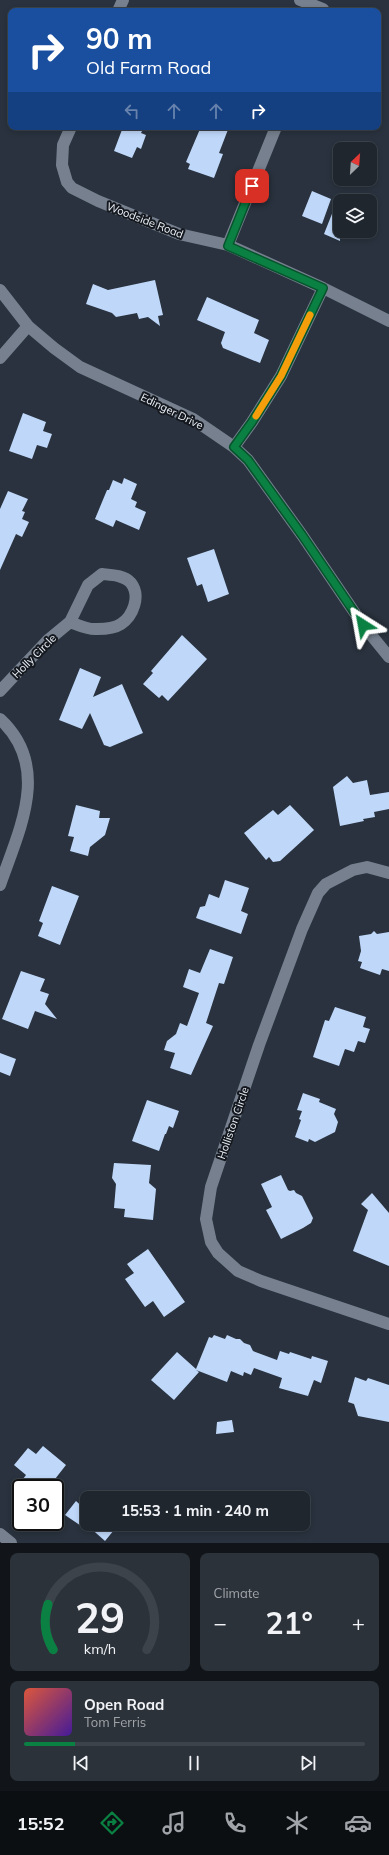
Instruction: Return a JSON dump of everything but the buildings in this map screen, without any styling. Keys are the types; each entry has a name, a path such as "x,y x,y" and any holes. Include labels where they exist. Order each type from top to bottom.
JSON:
{"street":[{"path":"300,0 324,7"},
{"name":"Woodside Road","path":"70,130 64,145 62,165 67,182 72,188 98,201 179,234 228,246 323,288 389,321"},
{"path":"228,246 275,130"},
{"path":"234,447 252,422 281,376 323,288"},
{"name":"Edinger Drive","path":"0,290 28,326 80,367 193,419 234,447 248,460 302,535 363,625 389,657"},
{"path":"0,358 28,326"},
{"name":"Holly Circle","path":"0,691 47,641 70,622 88,584 102,574 118,576 131,583 135,594 135,604 129,617 120,625 96,630 70,622"},
{"path":"0,719 21,746 28,771 29,785 25,812 0,885"},
{"name":"Holliston Circle","path":"389,873 368,867 353,870 326,884 318,893 302,929 259,1045 211,1187 206,1219 211,1242 218,1254 238,1271 389,1324"},
{"path":"0,1534 11,1543"}],"slow traffic":[{"path":"256,416 281,376 310,315"}],"route":[{"path":"252,186 228,246 323,288 281,376 252,422 234,447 248,460 302,535 363,625"}]}
